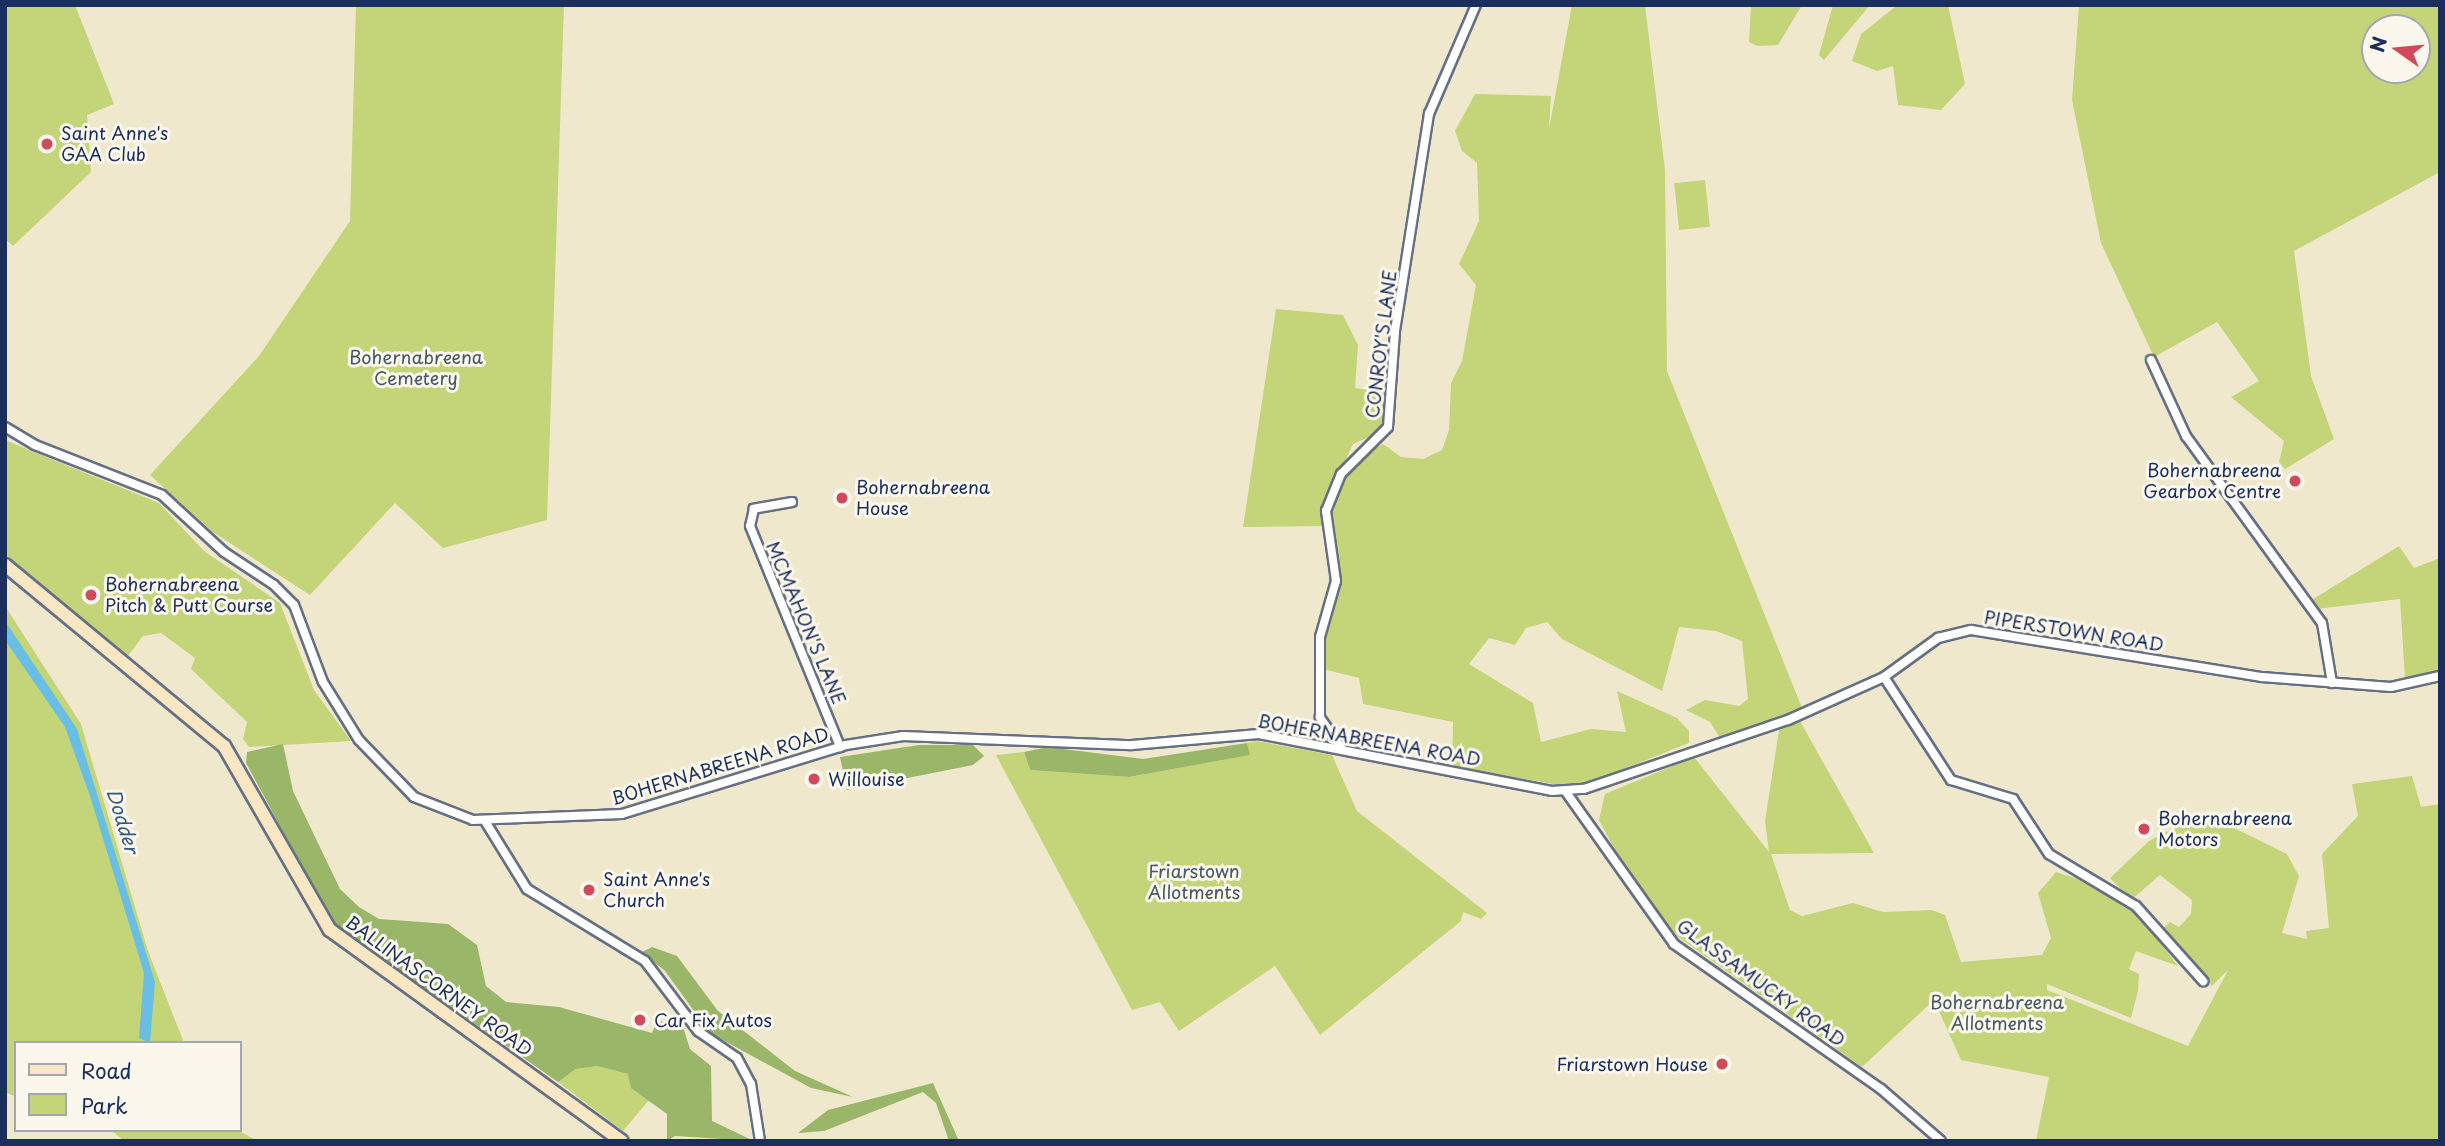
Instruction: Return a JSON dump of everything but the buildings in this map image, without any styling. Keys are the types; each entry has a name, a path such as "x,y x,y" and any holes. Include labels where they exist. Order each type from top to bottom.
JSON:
{"main road":[{"name":"BALLINASCORNEY ROAD","path":"5,565 224,746 330,930 622,1141"}],"street":[{"name":"CONROY'S LANE","path":"1342,749 1320,718 1320,637 1336,581 1326,511 1340,474 1388,426 1395,331 1429,114 1476,5"},
{"path":"2151,360 2186,436 2322,623 2332,683"},
{"name":"BOHERNABREENA ROAD","path":"5,427 35,445 162,495 224,552 274,585 301,618 332,698 388,774 429,805 485,821 622,814 840,747 913,736 1132,745 1259,734 1566,792"},
{"name":"MCMAHON'S LANE","path":"792,502 754,509 750,526 840,747"},
{"name":"PIPERSTOWN ROAD","path":"1566,792 1788,720 1884,677 1938,638 1971,630 2088,652 2332,683 2410,685 2440,676"},
{"path":"1884,677 1951,780 2013,799 2049,854 2136,906 2203,981"},
{"name":"GLASSAMUCKY ROAD","path":"1566,792 1674,944 1881,1089 1941,1141"},
{"path":"485,821 527,889 645,961 698,1031 737,1058 751,1084 760,1141"}],"green space":[{"name":"Saint Anne's GAA Club","path":"5,5 75,5 114,104 87,115 91,172 13,246 5,239"},
{"name":"Bohernabreena Cemetery","path":"356,5 564,5 547,520 443,548 395,503 310,595 213,532 150,475 259,356 350,221"},
{"path":"1572,5 1645,5 1665,170 1667,371 1802,708 1720,738 1710,722 1686,710 1705,700 1739,706 1748,699 1742,641 1716,631 1679,627 1662,691 1562,639 1547,622 1526,628 1515,645 1489,638 1469,664 1533,703 1541,742 1591,729 1626,732 1617,691 1677,718 1689,731 1689,743 1586,784 1564,786 1452,766 1453,722 1363,704 1359,678 1323,669 1322,653 1339,586 1330,522 1342,484 1363,456 1383,444 1401,457 1423,459 1442,450 1449,430 1451,383 1462,361 1476,285 1459,264 1479,221 1477,163 1462,151 1455,131 1475,94 1551,96 1549,129"},
{"path":"1751,5 1802,5 1778,45 1757,46 1749,42"},
{"path":"1833,5 1870,5 1824,60 1819,55"},
{"path":"1948,5 1965,84 1941,110 1898,105 1893,66 1877,71 1852,61 1861,34 1895,7"},
{"path":"2079,5 2440,5 2440,172 2294,251 2311,376 2334,439 2285,469 2279,462 2284,441 2231,397 2259,381 2217,322 2154,357 2101,243 2072,100"},
{"path":"1705,180 1710,227 1679,230 1674,183"},
{"path":"1276,309 1343,315 1358,345 1355,388 1386,392 1381,432 1353,444 1322,510 1322,526 1243,527"},
{"path":"5,440 159,503 204,551 280,603 314,690 351,741 249,747 243,739 247,722 191,669 195,658 161,633 143,636 127,657 5,557"},
{"path":"2399,546 2414,568 2440,558 2440,670 2405,679 2400,599 2317,609 2310,601"},
{"path":"5,606 81,724 148,951 183,1041 14,1041 14,1096 5,1092"},
{"name":"Bohernabreena Allotments","path":"1800,721 1874,853 1771,854 1790,910 1802,916 1853,903 1883,912 1932,910 1945,915 1961,962 2042,955 2051,938 2038,893 2056,872 2075,878 2134,909 2178,966 2136,951 2129,969 2139,974 2131,1018 2047,984 2047,990 2188,1046 2228,970 2212,986 2160,931 2170,922 2179,927 2191,914 2192,900 2160,875 2131,900 2110,878 2149,841 2176,827 2222,822 2287,854 2299,876 2282,933 2307,939 2306,931 2329,928 2322,854 2358,816 2352,784 2412,776 2421,807 2440,804 2440,1141 2036,1141 2049,1077 1961,1060 1934,1000 1862,1067 1677,936 1628,874 1599,820 1605,794 1694,757 1769,852 1765,821 1779,730"},
{"name":"Friarstown Allotments","path":"1257,741 1332,755 1357,811 1487,913 1481,919 1463,912 1461,921 1320,1035 1275,966 1179,1031 1160,1002 1132,1010 996,755 1024,752 1030,770 1129,777 1249,755 1247,743"},
{"path":"1247,743 1250,755 1129,777 1030,770 1024,752 1048,747 1143,759"},
{"path":"283,744 293,791 340,889 359,907 379,919 448,924 477,945 486,986 506,1002 559,1007 652,1033 657,1021 682,1024 690,1049 711,1066 712,1121 754,1141 675,1136 667,1141 667,1114 631,1088 628,1074 597,1066 576,1069 558,1082 351,937 330,919 246,763 247,752"},
{"path":"919,745 973,745 984,756 973,765 847,790 840,757"},
{"path":"652,947 677,956 718,1011 795,1071 853,1097 811,1088 710,1033 665,971 642,952"},
{"path":"597,1066 628,1074 649,1100 623,1131 558,1082 576,1069"},
{"path":"933,1083 959,1141 949,1141 936,1103 923,1092 824,1131 798,1133 828,1110"},
{"path":"113,1132 241,1132 258,1141 124,1141"}],"water":[{"path":"5,621 77,729 155,982 150,1041 139,1038 144,973 90,796 65,727 5,640"}],"place":[{"name":"Saint Anne's GAA Club","path":"47,144"},
{"name":"Bohernabreena Gearbox Centre","path":"2295,481"},
{"name":"Bohernabreena House","path":"842,498"},
{"name":"Bohernabreena Pitch & Putt Course","path":"91,595"},
{"name":"Willouise","path":"814,779"},
{"name":"Bohernabreena Motors","path":"2144,829"},
{"name":"Saint Anne's Church","path":"589,890"},
{"name":"Car Fix Autos","path":"640,1020"},
{"name":"Friarstown House","path":"1722,1064"}],"water label":[{"name":"Dodder","path":"123,821"}]}
